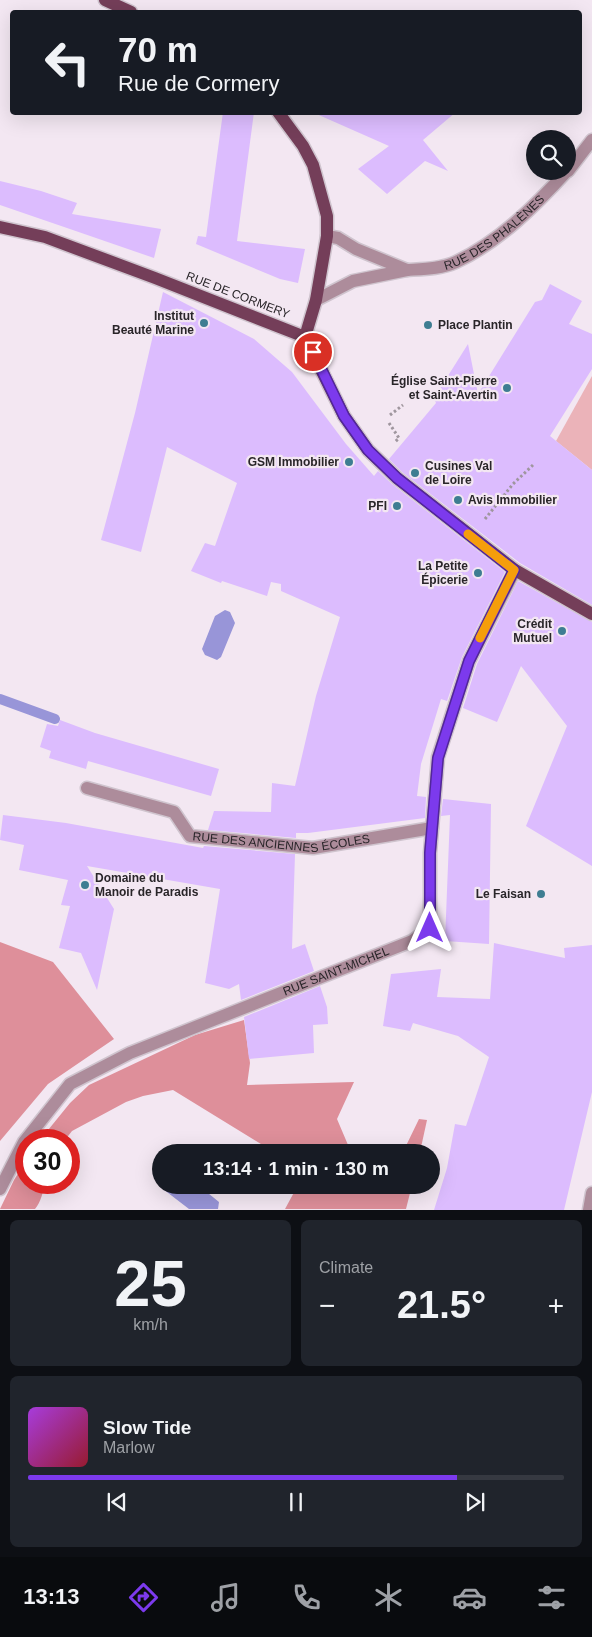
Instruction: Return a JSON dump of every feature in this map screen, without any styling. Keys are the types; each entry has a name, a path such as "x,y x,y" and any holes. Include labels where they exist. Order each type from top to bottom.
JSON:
{"main road":[{"path":"105,0 127,10"},
{"path":"280,115 303,146 313,165 327,216 327,236 316,300 305,336 344,416 368,450 397,478 514,570 592,614"},
{"name":"RUE DE CORMERY","path":"0,227 45,237 305,336"}],"street":[{"name":"RUE DES PHALÈNES","path":"576,160 592,140"},
{"name":"RUE DES PHALÈNES","path":"316,300 353,281 407,270 435,268 456,262 505,231 558,180"},
{"name":"RUE DES PHALÈNES","path":"327,236 338,238 356,249 407,270"},
{"name":"RUE SAINT-MICHEL","path":"0,1188 24,1142 70,1084 130,1053 412,941 430,928 430,853 438,758 469,661 514,570"},
{"name":"RUE DES ANCIENNES ÉCOLES","path":"86,788 174,812 190,836 313,848 432,828"},
{"path":"589,1210 592,1194"}],"path":[{"path":"390,415 403,405"},
{"path":"389,423 397,434"},
{"path":"480,524 513,484 533,465"}],"shaded area":[{"path":"592,376 592,470 556,441"},
{"path":"225,610 230,612 235,623 221,657 217,660 205,655 202,649 215,616"},
{"path":"0,942 53,962 114,1039 48,1084 0,1141"},
{"path":"244,1020 250,1063 247,1085 354,1082 337,1119 348,1144 261,1144 173,1090 143,1096 126,1102 76,1129 49,1129 70,1103 89,1085 195,1035"},
{"path":"419,1119 427,1120 422,1144 407,1144"},
{"path":"15,1178 15,1194 42,1194 35,1209 0,1209"},
{"path":"170,1194 209,1194 219,1202 218,1209 189,1209"},
{"path":"293,1194 410,1194 406,1209 285,1209"}],"building":[{"path":"223,115 254,115 237,241 305,249 298,283 280,279 196,244 198,236 206,237"},
{"path":"319,115 452,115 423,140 448,171 425,161 387,194 358,169 389,146"},
{"path":"0,181 41,191 77,203 72,214 161,229 154,258 0,205"},
{"path":"550,284 582,301 569,324 592,334 592,369 550,436 592,470 592,605 520,563 402,472 389,459 436,403 434,398 468,344 478,394 535,302 542,300"},
{"path":"163,292 254,339 292,372 346,444 374,476 378,471 505,572 462,657 447,701 441,699 421,764 417,796 426,797 425,818 296,833 296,838 208,830 214,811 271,812 272,783 295,786 316,696 340,617 281,591 281,584 271,582 267,596 222,581 221,583 191,571 205,543 215,546 237,483 167,447 141,552 101,540 135,413"},
{"path":"518,581 592,622 592,866 526,826 567,726 521,666 497,722 463,708 477,664"},
{"path":"60,720 95,733 219,769 211,796 88,761 86,769 49,758 51,751 40,747 47,724 58,726"},
{"path":"443,799 491,804 489,944 445,941 450,815 441,816"},
{"path":"3,815 66,823 203,848 204,846 295,854 292,949 305,944 314,971 241,1000 239,984 229,989 205,983 220,889 87,866 114,909 97,990 81,953 59,948 70,906 61,905 68,880 19,870 24,845 0,840"},
{"path":"494,943 565,958 564,948 592,945 592,1092 564,1210 434,1210 447,1168 455,1124 466,1126 489,1057 458,1036 413,1023 410,1031 383,1026 391,974 441,969 437,997 490,999"},
{"path":"320,986 327,1007 328,1024 313,1025 314,1053 249,1059 244,1017"}],"waterway":[{"path":"0,699 55,719"}],"slow traffic":[{"path":"468,534 514,570 480,638"}],"place":[{"name":"Institut Beauté Marine","path":"204,323"},
{"name":"Place Plantin","path":"428,325"},
{"name":"Église Saint-Pierre et Saint-Avertin","path":"507,388"},
{"name":"GSM Immobilier","path":"349,462"},
{"name":"Cusines Val de Loire","path":"415,473"},
{"name":"Avis Immobilier","path":"458,500"},
{"name":"PFI","path":"397,506"},
{"name":"La Petite Épicerie","path":"478,573"},
{"name":"Crédit Mutuel","path":"562,631"},
{"name":"Domaine du Manoir de Paradis","path":"85,885"},
{"name":"Le Faisan","path":"541,894"}],"route":[{"path":"313,352 344,416 368,450 397,478 514,570 469,661 438,758 430,853 430,928"}]}
